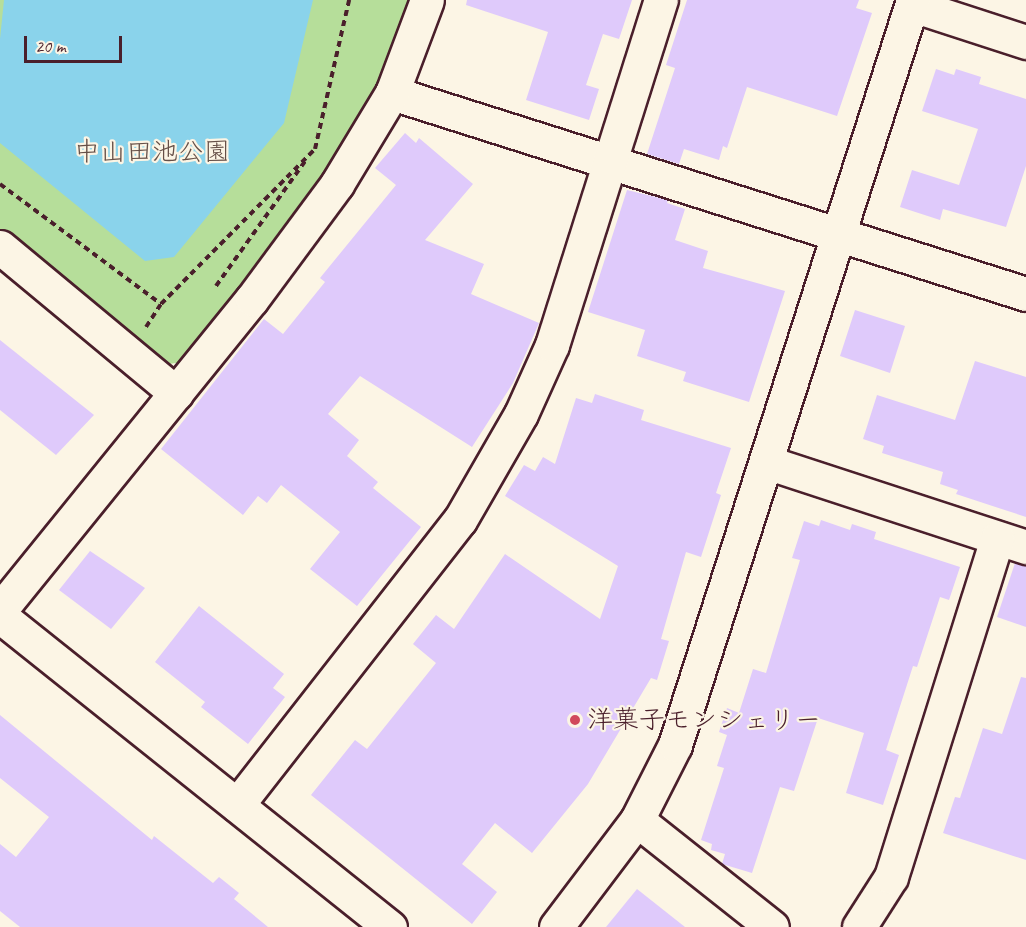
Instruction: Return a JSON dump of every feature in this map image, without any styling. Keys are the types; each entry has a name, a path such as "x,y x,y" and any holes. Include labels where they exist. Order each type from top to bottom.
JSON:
{"street":[{"path":"0,610 176,393 337,184 392,93 427,0"},
{"path":"237,806 460,520 521,414 552,345 661,0"},
{"path":"556,927 637,820 657,784 687,712 912,2 1026,42"},
{"path":"392,93 1026,294"},
{"path":"0,247 176,393"},
{"path":"766,462 1012,543 891,877 860,927"},
{"path":"0,616 390,927"},
{"path":"637,820 772,927"}],"path":[{"path":"209,297 312,151 349,0"},
{"path":"0,184 161,304 312,151"}],"green space":[{"name":"中山田池公園","path":"0,0 410,0 380,79 336,164 184,362 161,365 0,231"}],"water":[{"path":"4,0 313,0 284,123 174,257 145,261 0,143 0,39"}],"building":[{"path":"467,0 632,0 619,39 603,34 586,85 599,89 589,120 526,100 548,32 466,5"},
{"path":"687,0 859,0 856,8 872,13 837,116 747,87 727,148 723,146 719,160 684,149 679,164 647,154 675,68 666,65"},
{"path":"936,69 954,75 956,69 981,77 979,84 1026,99 1026,166 1006,227 943,209 940,220 900,207 912,170 959,185 978,129 922,111"},
{"path":"405,133 416,143 419,138 473,184 425,240 484,264 471,294 539,323 513,383 472,447 360,376 328,414 359,440 347,456 378,482 373,488 421,527 357,606 310,569 340,532 281,485 267,503 258,496 243,515 161,449 264,319 283,334 325,282 320,278 396,185 375,168"},
{"path":"627,190 668,200 667,203 685,209 675,240 708,251 703,268 785,291 749,402 683,381 686,372 637,356 645,330 588,312"},
{"path":"855,310 905,326 890,373 840,356"},
{"path":"0,340 94,415 56,455 0,410"},
{"path":"975,361 1026,377 1026,517 956,494 958,490 940,484 943,472 882,453 884,446 863,439 877,395 955,420"},
{"path":"595,394 644,410 641,420 731,448 716,493 721,495 701,557 686,552 661,639 669,641 657,680 651,678 588,784 532,853 495,823 462,864 497,892 472,924 311,795 355,740 367,749 436,663 413,644 436,615 454,629 505,554 600,619 618,566 505,496 524,465 535,471 543,457 555,464 576,398 592,403"},
{"path":"821,520 850,530 852,524 876,532 874,539 960,567 949,600 940,597 917,667 913,666 886,750 899,755 883,805 846,793 864,733 818,718 794,791 780,787 752,873 722,864 725,854 711,850 712,844 701,840 724,768 717,766 727,735 719,732 727,708 739,713 753,669 766,673 800,560 792,558 804,521 819,526"},
{"path":"90,551 145,588 111,629 59,590"},
{"path":"1015,563 1026,565 1026,627 997,617"},
{"path":"199,606 284,674 273,688 285,697 248,744 201,707 205,702 155,662"},
{"path":"1021,677 1026,678 1026,860 943,833 955,797 960,798 983,728 1002,734"},
{"path":"0,715 152,840 154,836 213,883 219,877 239,893 234,899 268,927 20,927 0,911 0,844 16,857 49,817 0,778"},
{"path":"637,889 685,927 606,927"}],"place":[{"name":"洋菓子モンシェリー","path":"575,720"}]}
